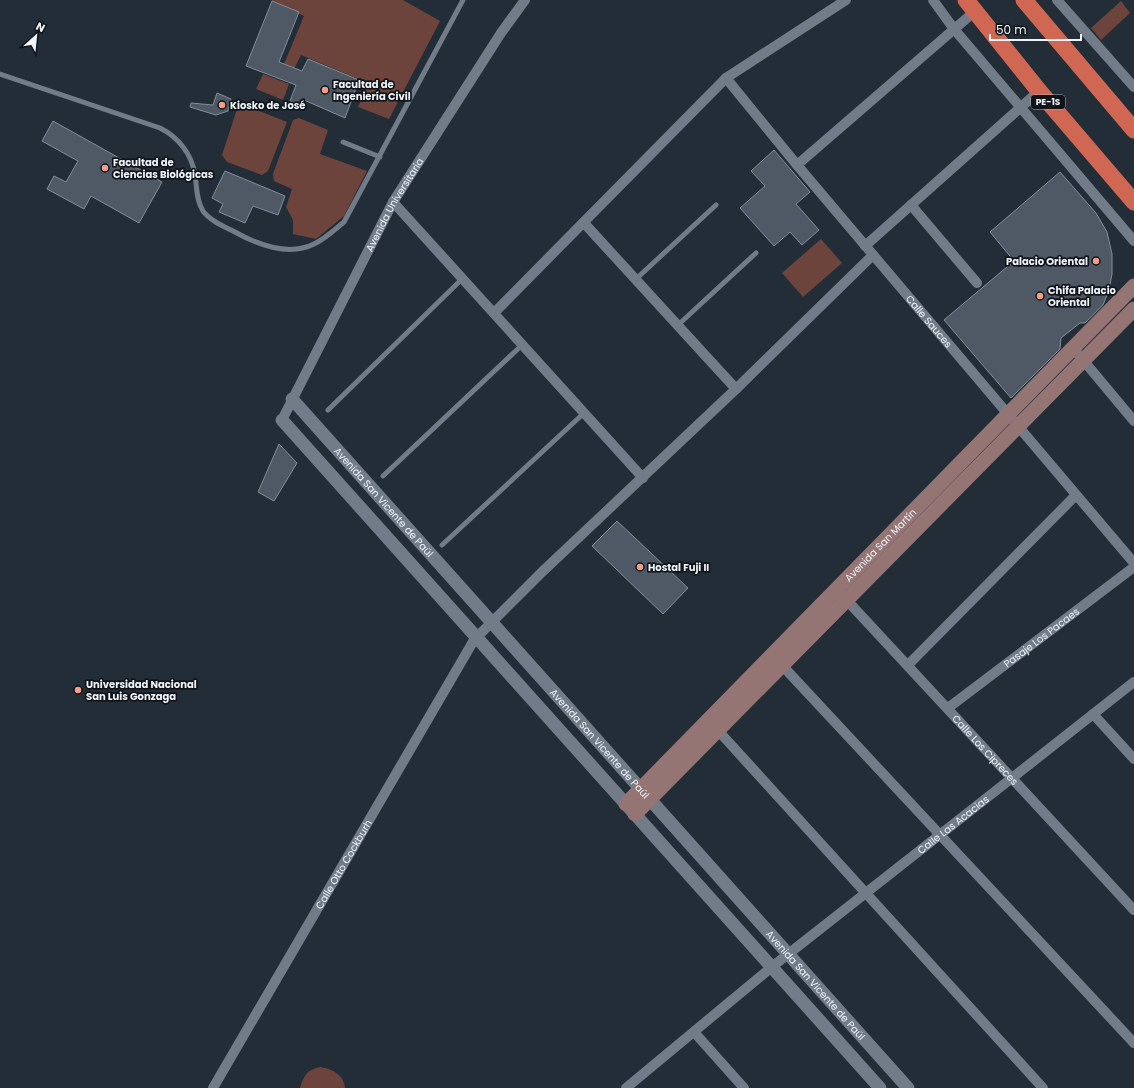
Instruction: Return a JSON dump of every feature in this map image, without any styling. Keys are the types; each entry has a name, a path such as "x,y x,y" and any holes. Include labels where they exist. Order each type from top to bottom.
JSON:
{"highway":[{"path":"1024,0 1134,130"},
{"name":"PE-1S","path":"970,6 1039,91 1134,202"}],"main road":[{"name":"Avenida San Martín","path":"630,809 777,660 837,589 1134,286"},
{"name":"Avenida San Martín","path":"777,660 847,600 1134,309"}],"street":[{"name":"Avenida Universitaria","path":"282,420 393,202 501,33 525,0"},
{"path":"494,313 726,78 846,0"},
{"path":"933,0 954,29 1134,241"},
{"path":"1058,0 1134,87"},
{"path":"797,165 954,29 970,6"},
{"name":"Calle Sauces","path":"726,78 797,165 1008,414 1075,496 1134,563"},
{"path":"865,246 1039,91"},
{"path":"393,202 643,478"},
{"path":"911,205 977,283"},
{"path":"584,223 736,389"},
{"name":"Calle Otto Cockburh","path":"213,1088 474,640 542,572 736,389 873,255"},
{"path":"1073,348 1134,421"},
{"name":"Avenida San Vicente de Paúl","path":"292,399 908,1088"},
{"name":"Avenida San Vicente de Paúl","path":"282,420 880,1088"},
{"path":"908,665 1075,496"},
{"name":"Pasaje Los Pacaes","path":"948,708 1134,567"},
{"name":"Calle Los Cipreces","path":"837,589 1134,910"},
{"path":"777,660 1134,1043"},
{"name":"Calle Las Acacias","path":"626,1088 788,954 1134,682"},
{"path":"1093,714 1134,759"},
{"path":"713,725 1043,1088"},
{"path":"694,1032 744,1088"}],"lane":[{"path":"0,74 160,128 171,134 182,144 190,159 195,173 198,201 203,212 213,220 255,243 283,249 302,248 314,244 330,234 344,222 463,0"},
{"path":"343,142 380,157"},
{"path":"636,279 716,205"},
{"path":"678,325 756,253"},
{"path":"328,410 462,279"},
{"path":"383,476 522,345"},
{"path":"442,545 584,413"}],"shaded area":[{"path":"271,0 403,0 440,21 389,119 358,107 368,83 301,55 294,69 284,64 304,16"},
{"path":"1121,1 1130,13 1101,40 1091,28"},
{"path":"263,74 289,84 283,100 256,89"},
{"path":"239,103 287,122 268,171 262,175 227,162 222,155"},
{"path":"299,118 328,130 320,154 367,171 344,216 316,239 293,234 293,220 286,207 292,189 274,181 273,174 293,120"},
{"path":"821,239 842,263 803,297 782,273"},
{"path":"320,1067 337,1073 344,1083 345,1088 300,1088 307,1074"}],"building":[{"path":"272,1 299,12 279,62 302,71 308,59 359,80 345,118 304,100 300,105 290,101 296,85 246,66"},
{"name":"Kiosko de José","path":"217,93 231,99 228,111 216,115 190,107 191,103 213,105"},
{"name":"Facultad de Ciencias Biológicas","path":"53,121 162,182 139,223 91,196 84,209 47,189 54,176 66,182 78,161 42,141"},
{"path":"774,150 810,192 796,204 819,230 802,245 790,232 774,246 740,208 765,186 751,171"},
{"path":"225,171 285,196 278,215 253,206 245,223 219,212 223,204 212,198"},
{"name":"Chifa Palacio Oriental","path":"1060,172 1096,213 1107,232 1112,254 1112,274 1109,290 1103,305 1085,323 1080,323 1061,338 1060,349 1011,398 944,320 1014,261 990,232"},
{"path":"279,444 297,463 274,501 258,492"},
{"name":"Hostal Fuji II","path":"617,521 688,588 663,614 592,546"}],"place":[{"name":"Facultad de Ingeniería Civil","path":"325,90"},
{"name":"Kiosko de José","path":"222,105"},
{"name":"Facultad de Ciencias Biológicas","path":"105,168"},
{"name":"Palacio Oriental","path":"1096,261"},
{"name":"Chifa Palacio Oriental","path":"1040,296"},
{"name":"Hostal Fuji II","path":"640,567"},
{"name":"Universidad Nacional San Luis Gonzaga","path":"78,690"}]}
